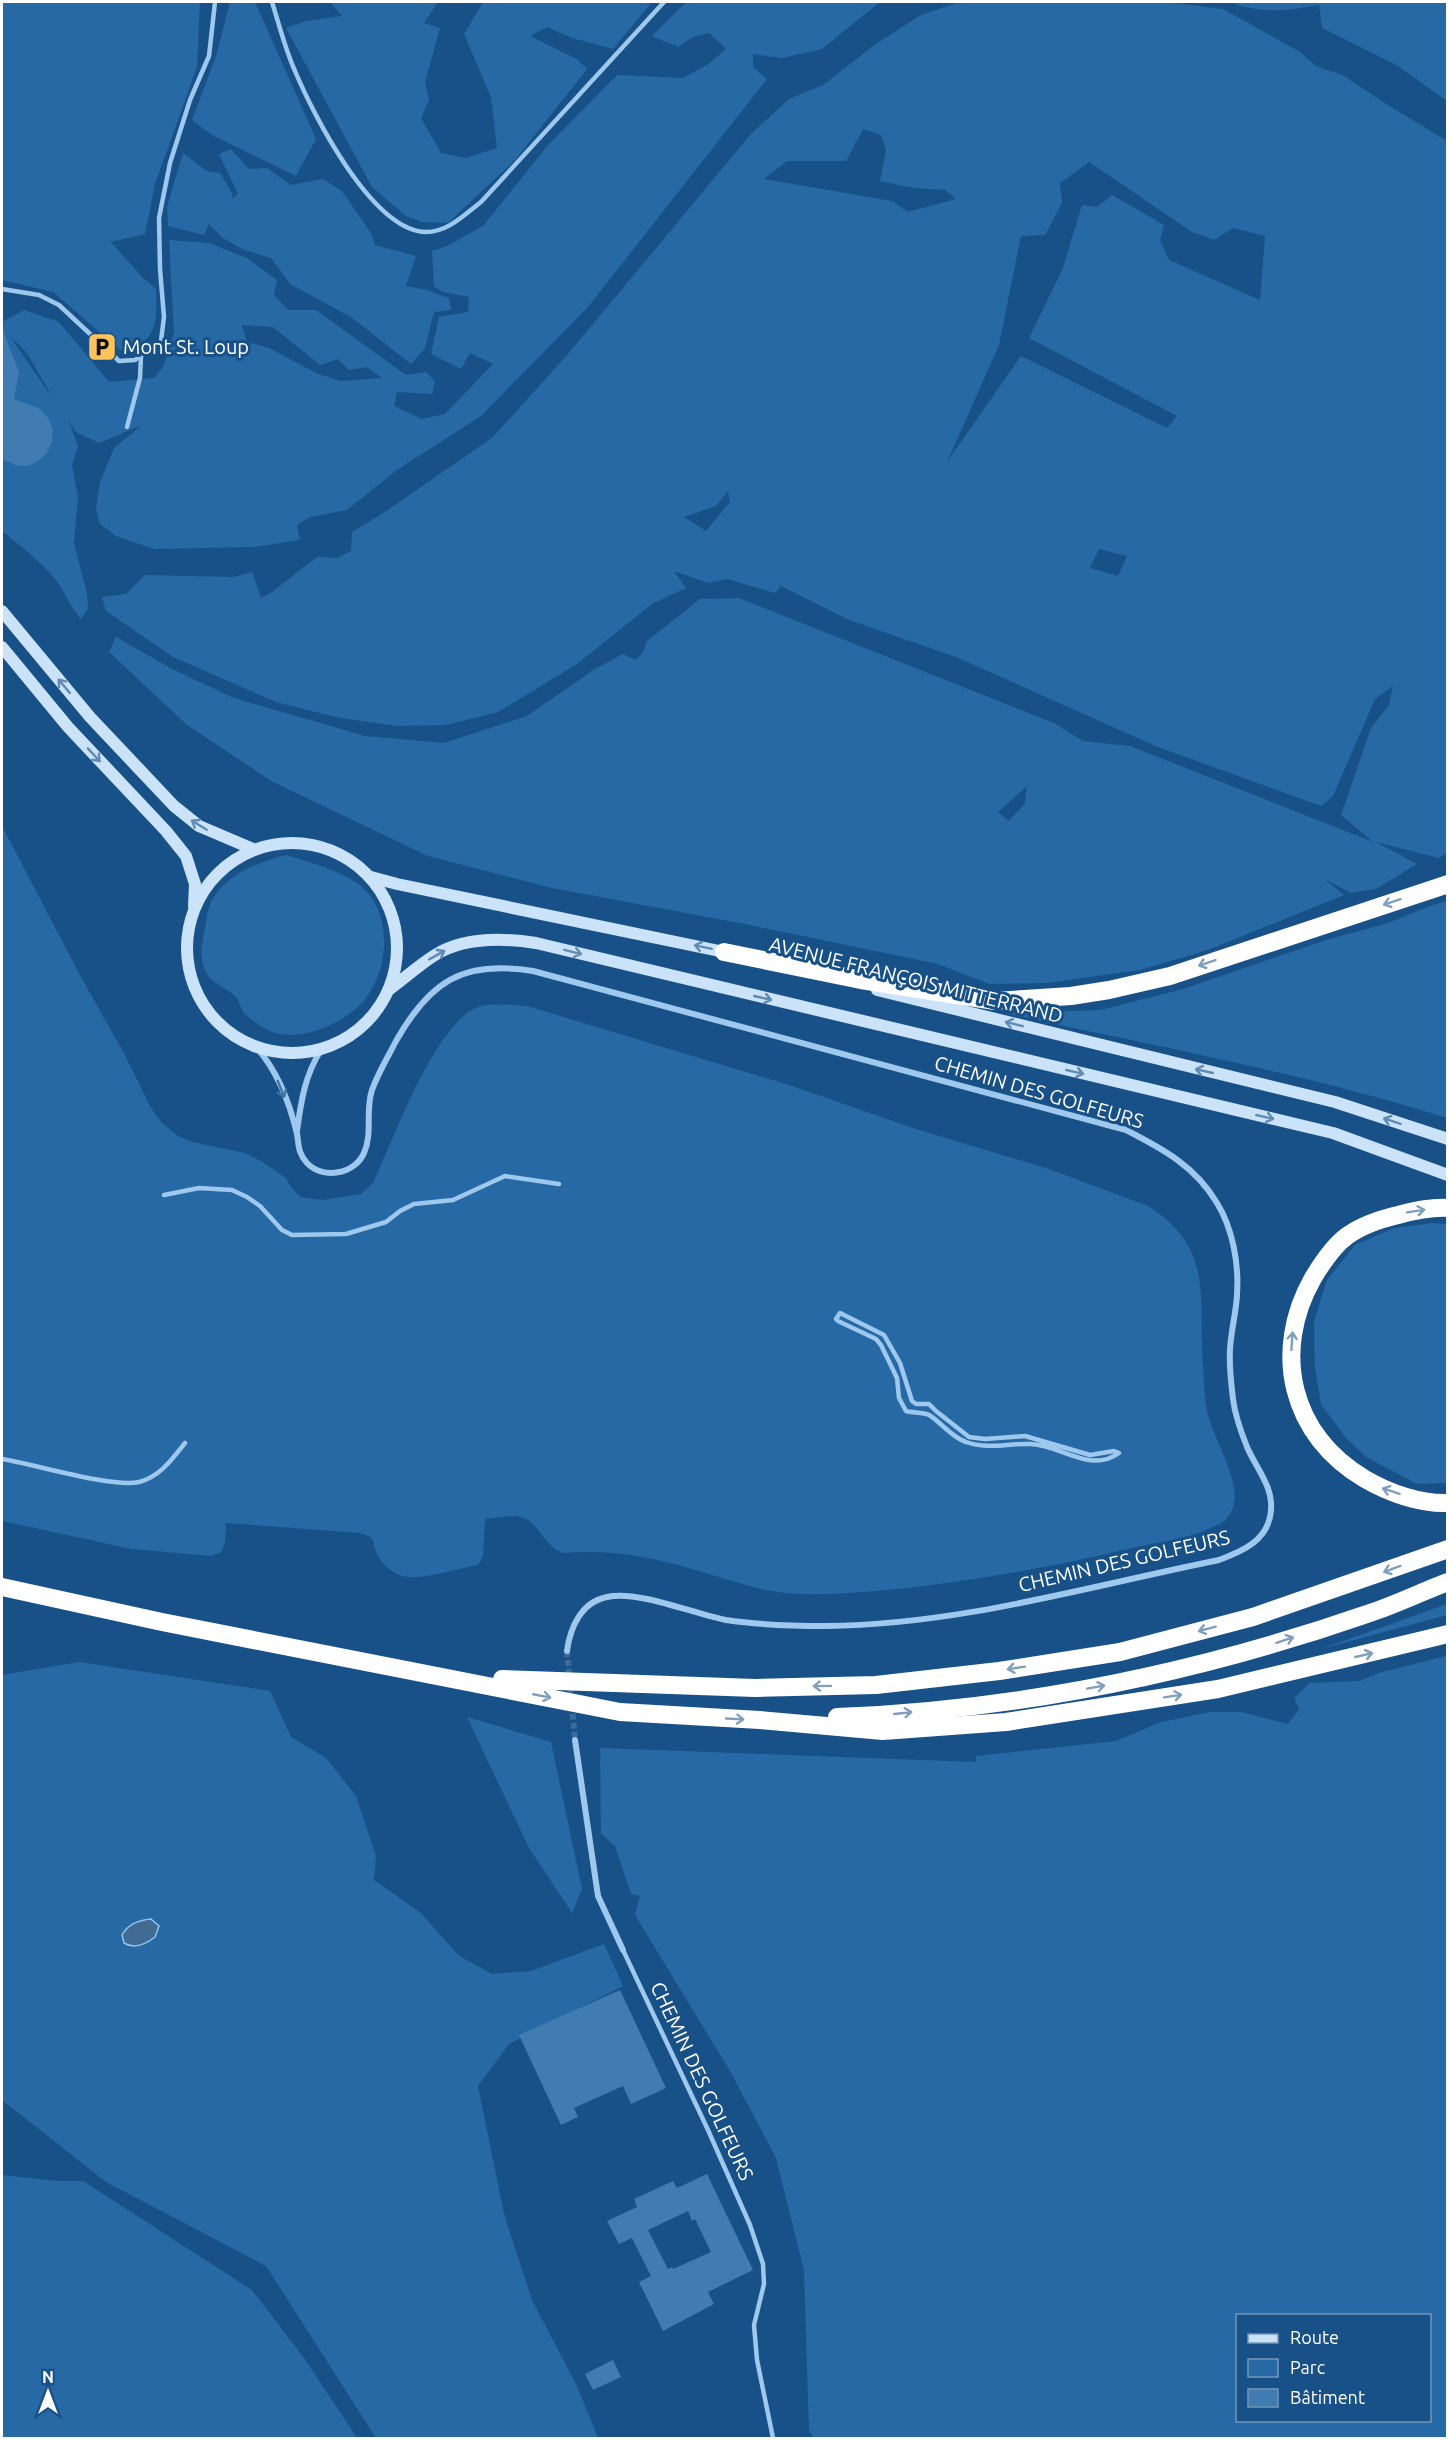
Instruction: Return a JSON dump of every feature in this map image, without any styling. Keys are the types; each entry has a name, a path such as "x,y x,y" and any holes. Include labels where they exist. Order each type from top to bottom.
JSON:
{"highway":[{"path":"723,952 861,980 995,1001 1071,996 1170,976 1448,884"},
{"path":"1448,1208 1406,1213 1378,1220 1347,1236 1322,1263 1305,1293 1293,1327 1291,1363 1295,1395 1315,1434 1331,1455 1358,1475 1384,1490 1436,1504 1448,1503"},
{"path":"444,1677 755,1688 876,1685 999,1671 1120,1652 1253,1617 1448,1549"},
{"path":"760,1720 883,1715 1001,1703 1126,1681 1250,1651 1369,1614 1448,1581"},
{"path":"2,1587 162,1622 620,1712 760,1720 883,1731 1006,1722 1218,1689 1448,1634"}],"main road":[{"path":"2,610 90,717 174,806 199,826 253,849"},
{"path":"2,647 68,727 166,831 186,856 195,884 194,906 186,946 193,987 216,1022 257,1048 291,1054 321,1050 332,1046 366,1024 390,990 436,954 466,942 516,940 1333,1133 1448,1175"},
{"path":"194,906 218,872 253,849 294,842 334,850 371,877 391,908 398,949 390,990"},
{"name":"AVENUE FRANÇOIS MITTERRAND","path":"371,877 723,952 1335,1102 1448,1139"}],"street":[{"name":"CHEMIN DES GOLFEURS","path":"257,1048 269,1062 278,1081 297,1134 299,1152 309,1165 323,1172 339,1173 353,1167 364,1154 368,1139 368,1104 372,1089 409,1018 427,996 452,978 479,968 505,966 533,971 1126,1130 1168,1151 1197,1175 1217,1203 1230,1232 1236,1263 1237,1293 1230,1348 1233,1403 1248,1449 1269,1492 1271,1509 1268,1526 1258,1540 1241,1552 1219,1560 1038,1599 958,1613 829,1626 776,1625 728,1620 626,1595 606,1597 588,1606 576,1620 569,1634 567,1651"},
{"name":"CHEMIN DES GOLFEURS","path":"297,1134 303,1090 312,1063 321,1050"},
{"name":"CHEMIN DES GOLFEURS","path":"575,1740 598,1896 623,1950"}],"lane":[{"path":"2,289 39,295 59,305 119,362 135,360 161,340 164,317 159,218 170,163 190,100 209,56 215,2"},
{"path":"272,2 294,69 322,128 359,186 402,225 411,230 424,232 438,231 451,225 481,202 664,2"},
{"path":"127,427 140,378 141,356"},
{"path":"164,1196 199,1188 232,1190 248,1197 260,1206 282,1230 292,1235 346,1234 386,1222 414,1204 453,1200 505,1176 559,1184"},
{"path":"840,1313 884,1335 900,1363 912,1401 934,1406 936,1411 969,1437 985,1439 1025,1436 1090,1455 1114,1451 1119,1453 1105,1460 1089,1461 1057,1449 1033,1444 988,1446 958,1439 927,1414 906,1411 899,1398 897,1378 881,1345 876,1339 838,1321 836,1319 840,1313"},
{"path":"2,1459 88,1477 139,1482 165,1467 185,1443"},
{"name":"CHEMIN DES GOLFEURS","path":"623,1950 708,2130 750,2225 763,2264 764,2284 754,2325 757,2360 772,2439"}],"green space":[{"path":"2,2 200,2 197,67 155,184 145,234 111,242 156,289 155,320 150,335 144,342 125,354 53,292 2,280"},
{"path":"230,2 255,2 316,139 296,176 212,135 192,120 216,56"},
{"path":"330,2 438,2 424,23 440,28 425,82 429,100 421,118 441,153 466,158 497,148 491,97 464,34 483,2 652,2 613,49 572,38 547,27 530,36 578,60 587,69 516,159 448,223 422,222 406,216 372,187 286,28 306,21 342,16"},
{"path":"686,2 880,2 822,49 782,58 753,54 753,67 767,79 588,307 481,416 397,470 347,510 310,517 297,525 300,540 254,547 154,549 116,536 100,524 96,509 100,482 114,448 142,425 99,443 76,432 69,422 78,446 72,465 78,497 74,543 87,594 88,609 81,619 49,572 2,531 2,322 24,310 59,322 109,382 154,378 163,367 174,333 169,240 209,243 247,258 277,280 274,295 288,310 316,310 406,375 426,372 435,381 432,394 397,392 394,406 422,419 445,414 493,364 470,353 461,369 431,354 439,317 468,312 469,297 443,292 434,286 432,251 447,246 483,226 549,144 618,75 683,78 707,65 726,49 709,33 693,37 678,47 652,36","holes":["242,325 273,327 320,365 338,359 349,370 367,367 382,378 341,381 318,374 269,348 247,342","10,336 27,353 50,393 49,393"]},
{"path":"960,2 1166,2 1223,9 1300,52 1316,66 1344,76 1447,141 1447,853 1439,858 1376,842 1417,864 1376,889 1351,893 1325,879 1344,895 1208,950 1140,970 1047,983 989,984 938,964 745,924 552,888 428,856 273,782 187,725 109,652 116,637 174,670 234,698 365,736 444,743 527,716 595,669 623,654 636,660 644,651 646,642 700,599 739,598 1054,723 1083,741 1130,746 1373,842 1341,815 1371,728 1389,705 1393,686 1375,699 1333,796 1321,806 1158,747 956,657 849,620 781,586 775,593 727,579 708,583 674,571 686,588 652,604 577,664 498,712 446,725 397,726 335,717 276,702 173,657 106,611 102,597 126,594 145,575 234,577 252,572 261,598 317,557 337,558 351,551 352,532 385,512 493,437 568,354 751,134 789,99 823,85 876,44 921,15","holes":["863,129 881,135 886,150 880,181 913,188 945,190 956,199 908,212 892,201 764,179 787,161 846,161","1089,162 1192,232 1214,240 1233,228 1265,236 1260,300 1169,260 1160,240 1164,225 1112,195 1097,207 1082,205 1063,268 1029,338 1177,416 1167,428 1021,356 947,462 999,345 1021,236 1045,235 1062,203 1060,183","728,491 730,502 706,531 684,517 716,506","1099,549 1127,556 1118,576 1090,568","1027,786 1025,803 1009,821 998,812"]},
{"path":"1229,2 1447,2 1447,101 1398,66 1322,28 1319,5 1295,9 1263,10"},
{"path":"231,149 249,169 267,168 291,185 323,179 342,191 371,233 375,245 416,256 406,286 449,298 451,310 434,312 425,348 411,364 351,317 290,284 271,258 244,250 223,238 209,224 204,235 168,226 167,207 183,153 207,171 220,173 232,193 232,199 238,194 219,154"},
{"path":"2,826 151,1108 162,1123 178,1136 192,1142 245,1153 261,1161 286,1178 300,1197 322,1200 361,1194 373,1183 432,1056 448,1033 464,1015 481,1006 498,1004 527,1006 789,1085 916,1129 1049,1169 1148,1206 1169,1222 1184,1239 1194,1257 1201,1297 1206,1405 1210,1422 1234,1485 1235,1497 1230,1514 1218,1524 1187,1537 1036,1569 933,1585 821,1594 767,1590 682,1566 632,1555 598,1552 563,1553 556,1550 529,1521 515,1516 485,1519 483,1556 478,1565 414,1577 399,1575 390,1570 378,1556 372,1539 359,1533 226,1523 225,1543 221,1552 211,1556 132,1549 2,1521"},
{"path":"286,855 335,872 361,886 379,911 384,941 383,956 374,986 358,1007 335,1023 307,1033 293,1035 268,1030 246,1015 235,996 209,977 202,956 208,911 213,898 220,889 245,870"},
{"path":"1447,901 1447,1118 1339,1087 1006,1013 1101,1010 1183,989 1326,940 1388,923"},
{"path":"1432,1223 1447,1224 1447,1483 1417,1484 1366,1457 1346,1438 1321,1404 1315,1369 1314,1321 1327,1280 1355,1245 1394,1228"},
{"path":"1447,1604 1447,1615 1321,1649"},
{"path":"1446,1656 1447,2438 814,2438 809,2431 804,2270 776,2158 730,2071 635,1915 640,1896 631,1894 615,1846 601,1834 600,1748 976,1762 976,1756 1116,1741 1161,1722 1210,1712 1241,1712 1288,1724 1299,1709 1294,1698 1310,1683 1359,1681 1379,1673"},
{"path":"79,1662 270,1691 291,1737 326,1758 356,1796 376,1856 374,1880 421,1913 458,1955 492,1974 531,1971 604,1944 623,1986 509,2044 478,2086 504,2214 532,2300 577,2386 598,2438 376,2438 266,2266 106,2182 2,2100 2,1675","holes":["144,1920 156,1922 152,1939 138,1946 124,1943 123,1934 128,1928"]},
{"path":"467,1717 551,1742 582,1889 572,1913 529,1848"},
{"path":"2,2175 58,2181 83,2181 252,2290 304,2358 357,2438 2,2438"}],"shaded area":[{"path":"151,1919 159,1926 155,1937 136,1946 124,1943 122,1935 127,1928"}],"building":[{"path":"2,328 19,372 14,399 40,409 48,418 53,429 52,442 47,453 38,461 27,466 15,465 2,459"},
{"path":"620,1990 666,2088 631,2104 623,2086 574,2108 578,2117 561,2125 519,2035"},
{"path":"707,2174 753,2270 708,2292 714,2304 663,2331 639,2282 651,2276 632,2238 619,2244 607,2221 637,2207 634,2199 673,2181 677,2188","holes":["688,2211 692,2221 695,2219 711,2252 673,2269 672,2267 668,2269 648,2230"]},
{"path":"613,2360 621,2377 593,2390 585,2374"}],"tunnel":[{"path":"567,1651 575,1740"}],"place":[{"name":"Mont St. Loup","path":"102,347"}]}
